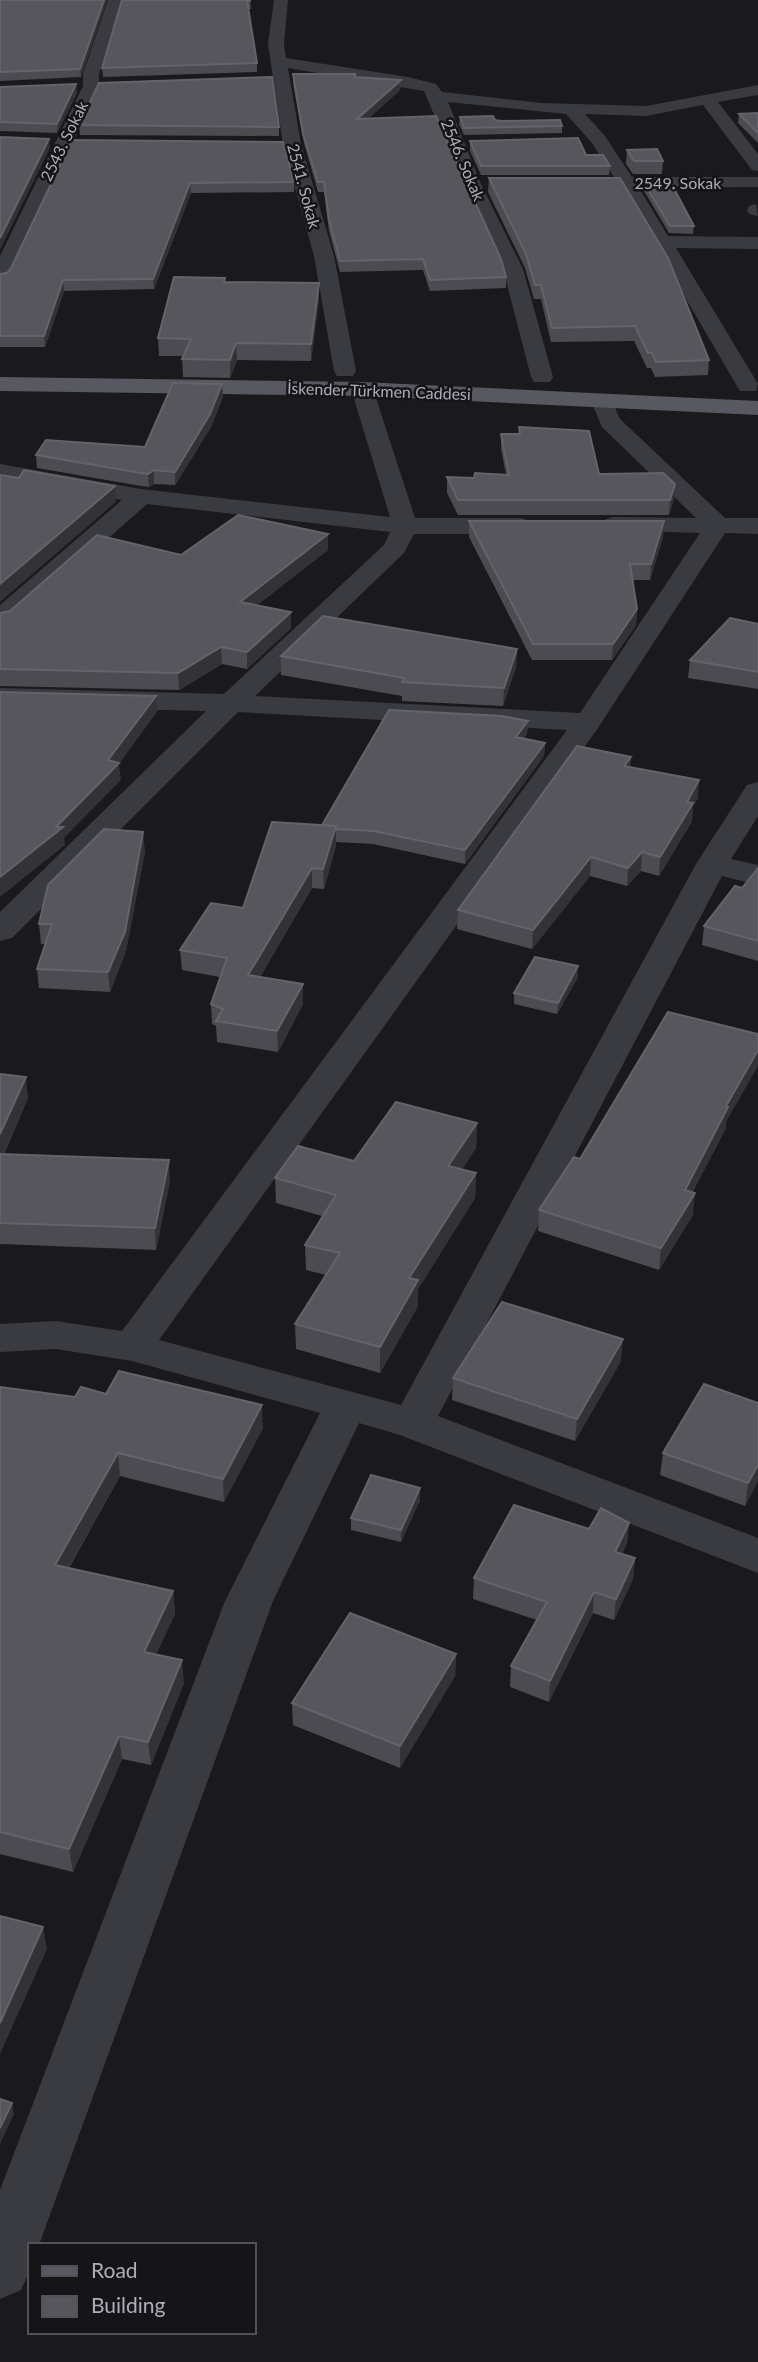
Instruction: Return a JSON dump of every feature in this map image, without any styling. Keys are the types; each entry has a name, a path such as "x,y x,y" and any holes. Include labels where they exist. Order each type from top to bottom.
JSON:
{"main road":[{"name":"İskender Türkmen Caddesi","path":"0,364 353,380 758,408"},
{"name":"İskender Türkmen Caddesi","path":"0,384 542,377 753,386"}],"street":[{"name":"2543. Sokak","path":"1,272 56,142 87,81 115,0"},
{"name":"2541. Sokak","path":"281,0 276,44 285,144 324,256 353,380 405,526"},
{"name":"2546. Sokak","path":"278,73 408,82 430,88 437,96 472,184 513,269 542,377"},
{"path":"437,96 570,109 646,111 758,90"},
{"path":"708,100 758,166"},
{"path":"570,109 599,140 753,386"},
{"path":"573,141 599,140"},
{"path":"56,142 88,143"},
{"path":"455,143 481,142"},
{"name":"2549. Sokak","path":"589,183 758,182"},
{"path":"472,184 498,184"},
{"path":"663,242 758,243"},
{"path":"601,399 610,422 718,525"},
{"path":"0,471 141,496 405,526 541,526"},
{"path":"0,619 141,496"},
{"path":"596,525 758,526"},
{"path":"132,1347 588,722 718,525"},
{"path":"0,930 231,703 395,548 405,526"},
{"path":"0,696 231,703 588,722"},
{"path":"413,1423 712,864 758,790"},
{"path":"712,864 758,875"},
{"path":"0,1338 56,1335 132,1347 413,1423 758,1556"},
{"path":"0,2269 249,1601 346,1405"}],"building":[{"path":"0,0 104,0 80,69 0,72"},
{"path":"122,0 250,0 247,1 257,63 102,68"},
{"path":"293,74 355,74 355,77 401,80 357,119 436,116 501,259 506,277 430,280 423,259 340,261 329,220 324,182 318,182 303,134"},
{"path":"272,77 279,127 79,125 99,83"},
{"path":"76,84 57,124 0,122 0,87"},
{"path":"758,113 758,133 739,114"},
{"path":"493,116 495,120 502,121 560,120 562,126 464,128 460,117"},
{"path":"0,137 49,139 0,238"},
{"path":"578,138 586,155 603,155 610,166 481,166 470,141"},
{"path":"72,140 283,142 294,182 190,183 153,279 63,280 44,336 0,336 0,274 7,273 11,268"},
{"path":"657,149 663,161 634,161 627,150"},
{"path":"489,178 620,178 668,258 709,360 656,362 652,353 648,353 635,326 552,328 541,285 535,285 526,254"},
{"path":"644,183 671,183 694,226 670,226"},
{"path":"174,277 225,278 224,282 319,283 311,344 236,343 230,360 182,359 191,339 158,338"},
{"path":"173,383 222,384 210,414 175,472 154,470 148,474 36,455 46,440 145,447"},
{"path":"519,427 589,431 599,474 663,473 675,484 670,500 458,500 447,477 474,478 475,473 509,475 501,434 520,434"},
{"path":"24,470 115,486 0,584 0,475 19,478"},
{"path":"238,515 328,534 240,602 291,612 247,652 221,647 178,673 0,669 0,613 10,611 97,535 181,555"},
{"path":"469,521 664,521 651,564 630,564 637,609 613,644 533,644"},
{"path":"323,616 517,649 504,688 402,682 404,678 281,656"},
{"path":"730,618 758,624 758,672 690,660"},
{"path":"0,692 156,696 108,760 119,763 56,827 63,827 0,877"},
{"path":"389,710 502,716 528,721 516,737 545,743 465,850 373,831 336,829 336,826 322,825"},
{"path":"577,746 631,757 624,766 699,780 687,802 693,803 660,857 642,852 628,868 591,857 533,930 458,910"},
{"path":"272,822 336,826 323,869 312,868 248,975 303,984 277,1031 216,1021 223,1009 211,1004 227,958 180,950 211,903 243,908"},
{"path":"104,829 143,832 125,932 108,972 37,969 52,924 39,924 48,885"},
{"path":"758,868 758,941 704,926 735,886 742,888"},
{"path":"535,957 578,966 558,1003 514,993"},
{"path":"668,1012 758,1034 758,1050 726,1106 728,1107 685,1190 695,1193 661,1248 539,1210 574,1157 580,1159"},
{"path":"0,1074 26,1077 0,1134"},
{"path":"396,1102 477,1123 448,1166 476,1173 409,1278 418,1280 380,1347 295,1324 340,1253 305,1245 336,1195 275,1178 298,1146 354,1161"},
{"path":"0,1154 169,1160 155,1228 0,1223"},
{"path":"502,1302 623,1339 577,1419 453,1378"},
{"path":"119,1371 262,1405 223,1479 118,1453 55,1565 173,1591 144,1652 182,1660 148,1742 119,1736 69,1849 0,1832 0,1387 75,1397 81,1387 106,1394"},
{"path":"704,1384 758,1403 758,1465 748,1483 663,1453"},
{"path":"371,1475 420,1488 401,1530 351,1518"},
{"path":"514,1505 589,1529 601,1508 629,1523 615,1552 635,1558 616,1599 594,1592 550,1681 511,1666 547,1602 474,1578"},
{"path":"350,1613 456,1654 400,1746 292,1703"},
{"path":"0,1916 43,1927 0,2023"},
{"path":"0,2099 12,2103 0,2128"}]}
